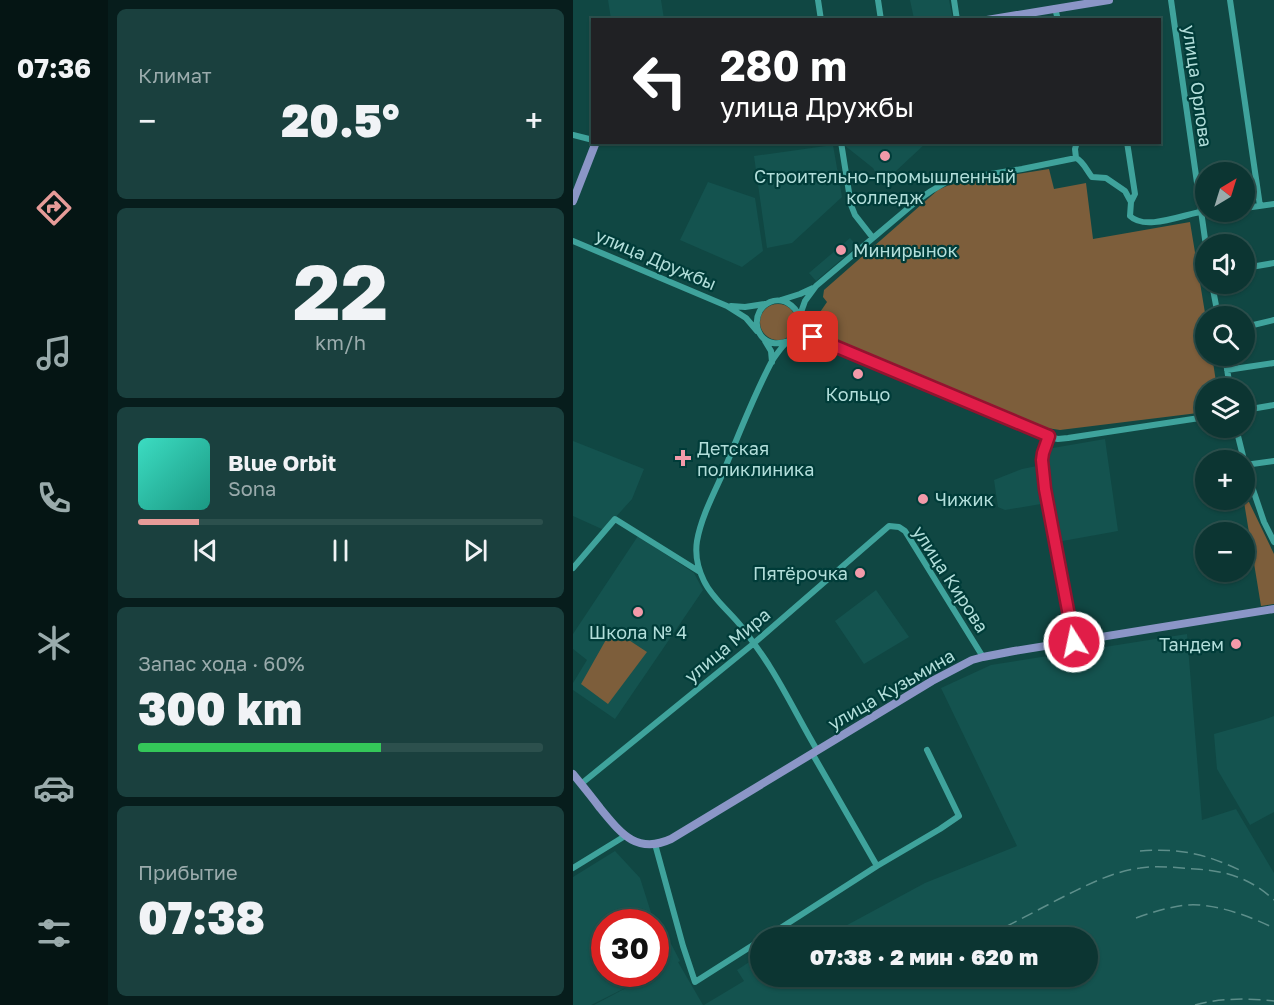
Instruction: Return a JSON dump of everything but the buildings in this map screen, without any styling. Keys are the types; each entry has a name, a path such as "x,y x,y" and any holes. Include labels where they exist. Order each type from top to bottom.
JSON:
{"main road":[{"path":"998,18 1106,0"},
{"path":"573,201 595,144"},
{"name":"улица Кузьмина","path":"655,844 671,839 954,669 983,657 1274,609"},
{"path":"573,774 613,825 625,836 638,842 655,844"}],"street":[{"path":"818,0 821,18"},
{"path":"878,0 881,18"},
{"path":"954,0 957,18"},
{"name":"улица Орлова","path":"1171,0 1195,162"},
{"path":"1230,0 1260,206"},
{"path":"1055,8 1058,18"},
{"path":"573,135 591,140"},
{"path":"841,144 851,205 860,223 873,238"},
{"path":"1076,144 1076,158"},
{"path":"1127,144 1135,194 1129,216 1139,222 1168,220 1195,214"},
{"path":"877,866 770,667 735,618 708,588 700,572 696,550 702,523 744,421 777,352 797,332 807,297 816,286 918,200 948,181 1076,158 1081,161 1092,177 1107,178 1125,191 1131,202"},
{"path":"1255,207 1274,204"},
{"name":"улица Дружбы","path":"573,241 727,306"},
{"path":"1255,266 1274,263"},
{"path":"727,306 745,307 767,304 800,294 816,286"},
{"path":"777,301 791,305 798,313 799,320 813,337"},
{"path":"767,304 760,310 756,324 761,336 775,344 813,337 1058,439 1195,419"},
{"path":"727,306 746,318 761,336 771,351 772,363"},
{"path":"1255,325 1274,320"},
{"path":"1227,370 1274,363"},
{"path":"1226,366 1228,378"},
{"path":"1255,408 1274,405"},
{"path":"1049,436 1042,460 1045,489 1074,642"},
{"path":"1255,464 1274,461"},
{"path":"1255,495 1274,542"},
{"path":"573,568 615,519 700,572"},
{"name":"улица Мира","path":"581,784 753,644 889,526"},
{"name":"улица Кирова","path":"889,526 899,526 905,531 983,657"},
{"path":"782,927 959,816 927,750"},
{"path":"573,868 625,836"},
{"path":"655,844 695,982 750,947"}],"shaded area":[{"path":"608,0 661,0 664,18 611,18"},
{"path":"910,0 949,0 953,18 914,18"},
{"name":"Строительно-промышленный колледж","path":"925,144 882,184 873,168 844,145"},
{"path":"833,145 842,197 792,243 767,248 754,156"},
{"path":"1049,169 1054,189 1086,183 1093,239 1190,222 1195,252 1195,294 1202,294 1204,306 1195,306 1195,366 1214,366 1215,378 1195,378 1195,413 1060,430 1047,428 829,340 814,321 827,302 823,297 824,290 938,190 949,185"},
{"path":"708,182 755,198 763,251 742,267 680,240"},
{"path":"850,238 857,246 816,281 809,273"},
{"path":"778,304 791,309 796,322 791,335 778,340 765,335 760,322 765,309"},
{"path":"1105,439 1118,531 1057,542 1045,472 1047,449"},
{"path":"573,441 644,469 632,499 604,530 573,516"},
{"path":"1037,466 1041,504 1005,510 998,507 994,480"},
{"path":"1245,510 1253,510 1274,554 1274,604 1261,606 1255,569 1255,522 1247,522"},
{"name":"Школа № 4","path":"638,536 694,573 703,590 615,719 573,690 573,683 587,660 573,649 573,634"},
{"path":"876,590 909,637 864,664 835,621"},
{"path":"612,629 647,652 608,704 581,684"},
{"path":"1187,634 1202,820 1236,809 1274,873 1274,1005 704,1005 744,981 737,970 750,962 750,987 1098,987 1098,927 844,927 925,883 1017,846 941,688 991,665"},
{"path":"1274,716 1274,812 1250,825 1217,769 1214,734"},
{"path":"615,851 640,878 650,909 591,909 591,987 627,987 591,1005 573,1005 573,877"},
{"path":"669,940 680,961 678,962 703,1005 594,1005 628,987 669,987"}],"railway":[{"path":"1140,851 1169,850 1193,854 1244,872"},
{"path":"1005,927 1098,880 1147,867 1195,869 1228,874 1256,886 1274,900"},
{"path":"1136,918 1174,907 1198,905 1232,911 1274,928"},
{"path":"1195,1005 1234,999 1274,1001"}],"place":[{"name":"Строительно-промышленный колледж","path":"885,156"},
{"name":"Минирынок","path":"841,250"},
{"name":"Кольцо","path":"858,374"},
{"name":"Детская поликлиника","path":"683,458"},
{"name":"Чижик","path":"923,499"},
{"name":"Пятёрочка","path":"860,573"},
{"name":"Школа № 4","path":"638,612"},
{"name":"Тандем","path":"1236,644"}],"route":[{"path":"813,337 1049,436 1042,460 1045,489 1074,642"}]}
